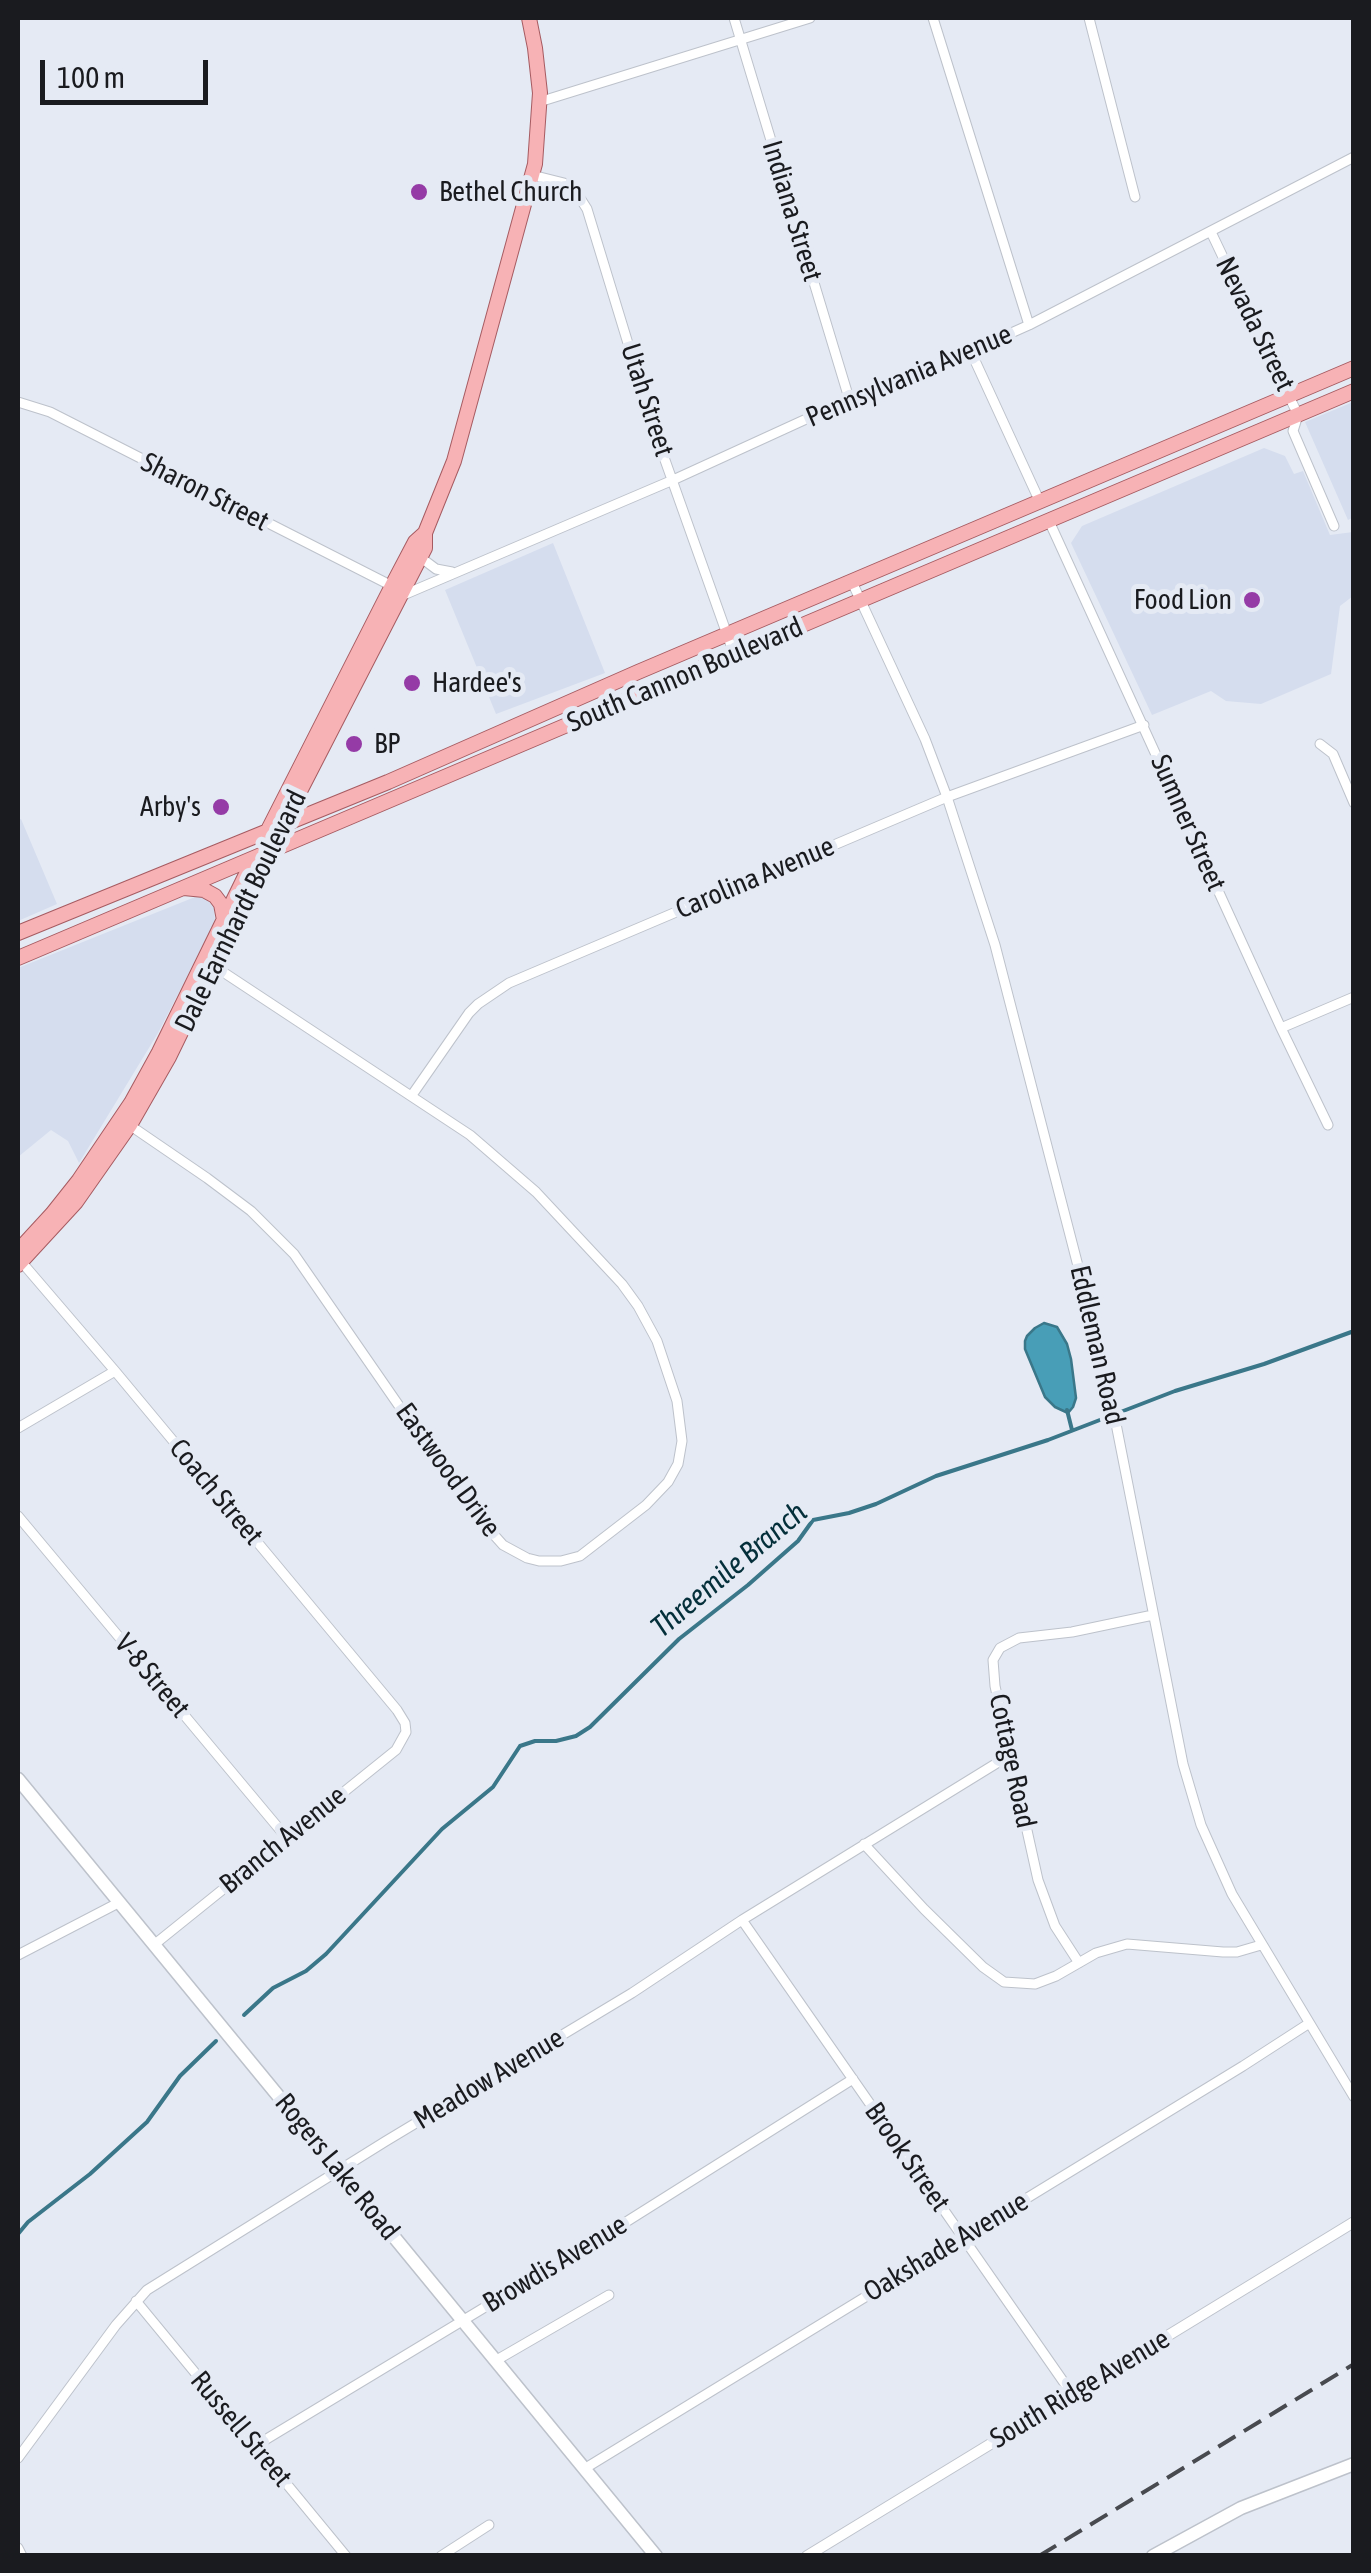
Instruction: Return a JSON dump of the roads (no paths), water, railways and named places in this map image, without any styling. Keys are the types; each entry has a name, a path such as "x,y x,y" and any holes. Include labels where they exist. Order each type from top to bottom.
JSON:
{"main road":[{"name":"Dale Earnhardt Boulevard","path":"125,1122 224,920 283,825 444,488 468,416 532,175 540,102 529,18"},
{"name":"South Cannon Boulevard","path":"18,934 283,825 1354,368"},
{"name":"South Cannon Boulevard","path":"18,958 1354,392"},
{"name":"Dale Earnhardt Boulevard","path":"19,1259 125,1122 169,1057 214,966 261,855 266,832 396,591 425,548 424,534"},
{"path":"183,888 204,890 215,896 224,920"},
{"name":"Rogers Lake Road","path":"18,1778 656,2556"},
{"path":"1154,2556 1241,2508 1354,2464"}],"street":[{"name":"Indiana Street","path":"734,18 851,404"},
{"path":"540,102 810,18"},
{"path":"933,18 1030,325"},
{"path":"1089,18 1135,197"},
{"name":"Pennsylvania Avenue","path":"396,591 431,582 815,415 828,415 971,352 1354,157"},
{"name":"Utah Street","path":"532,175 564,183 587,210 649,413 734,654"},
{"name":"Nevada Street","path":"1210,232 1298,415 1293,431 1334,526"},
{"path":"971,352 1040,502"},
{"name":"Sharon Street","path":"18,402 50,412 396,591"},
{"name":"Sumner Street","path":"1049,520 1328,1125"},
{"path":"420,557 436,569 454,572"},
{"name":"Eddleman Road","path":"852,582 948,797 995,945 1102,1361 1183,1764 1200,1826 1232,1894 1354,2098"},
{"name":"Carolina Avenue","path":"412,1096 469,1013 509,983 948,797 1144,725"},
{"path":"1320,744 1334,754 1354,803"},
{"name":"Eastwood Drive","path":"125,1122 251,1211 294,1254 469,1507 493,1536 526,1558 571,1559 601,1542 646,1506 674,1473 682,1429 672,1380 658,1341 638,1306 581,1238 470,1134 214,966"},
{"path":"1281,1028 1354,997"},
{"name":"Coach Street","path":"19,1259 396,1710 406,1732"},
{"path":"18,1428 115,1371"},
{"name":"V-8 Street","path":"18,1516 286,1837"},
{"name":"Cottage Road","path":"1079,1962 1055,1926 1038,1880 993,1674 994,1660 1000,1648 1019,1638 1072,1632 1153,1615"},
{"name":"Branch Avenue","path":"155,1944 396,1750 406,1732"},
{"name":"Meadow Avenue","path":"18,2458 148,2290 1010,1755"},
{"path":"864,1844 924,1909 983,1967 1004,1982 1035,1984 1096,1953 1127,1944 1223,1952 1261,1945"},
{"path":"18,1956 120,1902"},
{"name":"Brook Street","path":"742,1920 1072,2394"},
{"name":"Oakshade Avenue","path":"584,2469 1308,2024"},
{"name":"Browdis Avenue","path":"255,2446 853,2080"},
{"name":"South Ridge Avenue","path":"807,2556 1354,2222"},
{"path":"495,2361 609,2296"},
{"name":"Russell Street","path":"136,2302 346,2556"},
{"path":"442,2556 490,2526"},
{"path":"18,2548 22,2556"}],"water":[{"path":"1044,1323 1057,1327 1071,1359 1076,1398 1068,1413 1045,1397 1025,1349 1027,1336"}],"waterway":[{"name":"Threemile Branch","path":"244,2015 273,1988 306,1971 326,1954 442,1829 493,1787 520,1746 576,1736 590,1727 679,1639 798,1541 813,1520 876,1504 936,1476 1354,1331"},
{"path":"1067,1410 1072,1430"},
{"name":"Threemile Branch","path":"18,2234 147,2122 180,2076 216,2041"}],"railway":[{"path":"1039,2556 1354,2364"}],"place":[{"name":"Bethel Church","path":"419,192"},
{"name":"Food Lion","path":"1252,600"},
{"name":"Hardee's","path":"412,683"},
{"name":"BP","path":"354,744"},
{"name":"Arby's","path":"221,807"}]}
